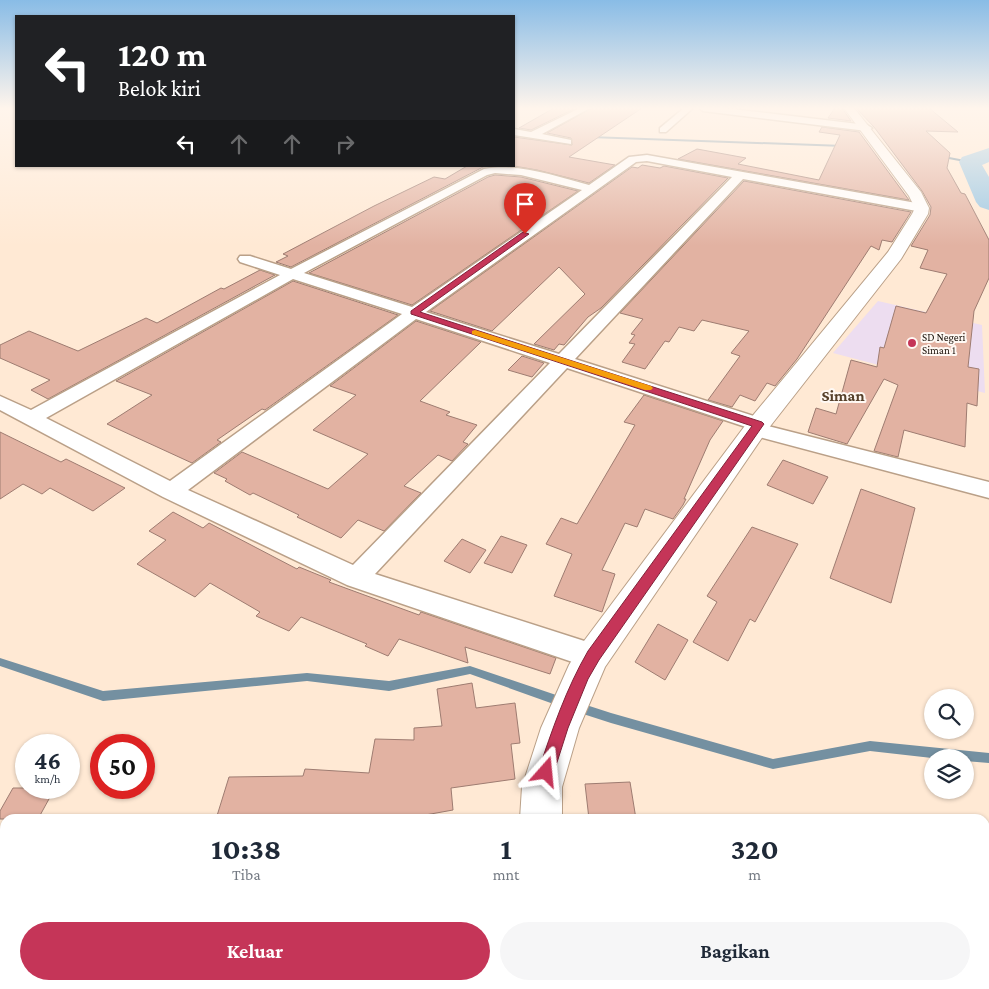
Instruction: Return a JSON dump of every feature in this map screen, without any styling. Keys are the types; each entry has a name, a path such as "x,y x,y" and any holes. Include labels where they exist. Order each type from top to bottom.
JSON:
{"main road":[{"path":"540,814 542,787 560,728 588,666 757,427 895,255 916,223 922,208 916,194 885,154"}],"street":[{"path":"171,491 414,313 589,188 627,162 637,158 922,208"},
{"path":"30,419 294,273 491,170 512,171 589,188"},
{"path":"356,578 739,176"},
{"path":"245,258 564,361 757,427 876,462 989,490"},
{"path":"0,402 171,491 356,578 588,666"}],"shaded area":[{"name":"SD Negeri Siman 1","path":"878,301 982,325 985,393 833,353"}],"building":[{"path":"515,154 573,154 569,157 615,165 589,183 515,166"},
{"path":"687,154 725,154 746,158 738,164 819,180 831,154 875,154 909,200 678,159"},
{"path":"894,154 950,154 947,168 961,193 965,194 989,240 989,278 974,311 968,367 979,369 977,406 967,403 965,447 904,430 898,457 874,451 898,385 884,379 847,444 808,432 816,408 836,414 851,360 877,367 880,347 884,348 896,306 926,313 947,274 920,268 928,250 911,246 930,215 931,207 922,191"},
{"path":"642,165 660,168 664,166 728,178 601,308 588,317 564,345 559,344 554,350 534,344 585,294 559,267 492,331 430,311 632,167 638,168"},
{"path":"465,167 483,167 291,267 276,262 288,256 283,254 374,206 434,177 445,179"},
{"path":"495,175 521,177 578,191 412,305 309,273 488,177"},
{"path":"744,181 911,212 892,242 882,240 879,250 871,246 797,359 775,386 767,383 755,401 740,395 732,407 708,400 740,356 731,353 749,331 702,320 694,331 679,327 669,342 665,341 645,369 622,362 635,344 629,343 635,335 631,334 643,319 620,313"},
{"path":"260,270 275,275 48,399 31,390 50,380 0,358 0,345 29,331 78,351 146,318 157,323 221,288 224,289"},
{"path":"293,281 398,315 265,410 262,409 217,440 221,442 192,463 107,424 152,395 116,381"},
{"path":"416,321 481,342 420,401 450,412 446,415 477,425 463,442 468,444 452,461 438,455 404,486 421,493 384,531 358,520 341,538 253,493 250,495 225,481 227,479 214,473 242,452 328,489 368,454 313,430 356,395 330,386"},
{"path":"522,356 544,363 532,377 508,370"},
{"path":"644,395 723,421 710,440 684,499 686,499 673,519 645,509 637,527 625,523 602,570 615,574 602,612 554,596 572,554 546,544 561,518 577,524 635,425 624,422"},
{"path":"0,432 61,462 66,459 125,488 93,511 50,488 42,494 23,484 0,499"},
{"path":"783,460 828,477 813,504 767,485"},
{"path":"861,489 915,508 891,603 830,578"},
{"path":"173,512 203,528 209,523 297,569 299,567 331,580 329,582 419,615 421,612 556,658 550,674 465,647 468,663 399,639 388,656 365,646 367,644 301,617 289,631 256,616 260,612 210,583 195,597 137,564 166,540 149,531"},
{"path":"752,527 798,544 755,622 750,619 728,661 693,642 717,602 707,596"},
{"path":"501,536 527,545 512,573 484,563"},
{"path":"462,539 486,550 470,573 444,561"},
{"path":"658,624 688,640 665,680 635,662"},
{"path":"472,683 476,708 515,703 520,743 511,744 515,779 451,788 453,810 431,814 218,814 229,777 303,776 305,769 369,773 375,739 414,740 414,728 442,726 437,689"},
{"path":"630,782 635,814 588,814 585,784"},
{"path":"13,788 15,788 15,799 49,799 41,814 0,814"}],"waterway":[{"path":"989,154 970,162 989,202"},
{"path":"939,156 970,162"},
{"path":"0,662 103,696 307,677 389,686 470,670 562,702"},
{"path":"577,707 773,764 870,746 989,758"}],"slow traffic":[{"path":"475,332 648,388"}],"place":[{"name":"SD Negeri Siman 1","path":"912,343"}],"district":[{"name":"Siman","path":"843,395"}],"route":[{"path":"525,234 414,313 759,424 594,656 582,676 560,728 546,772"}]}
